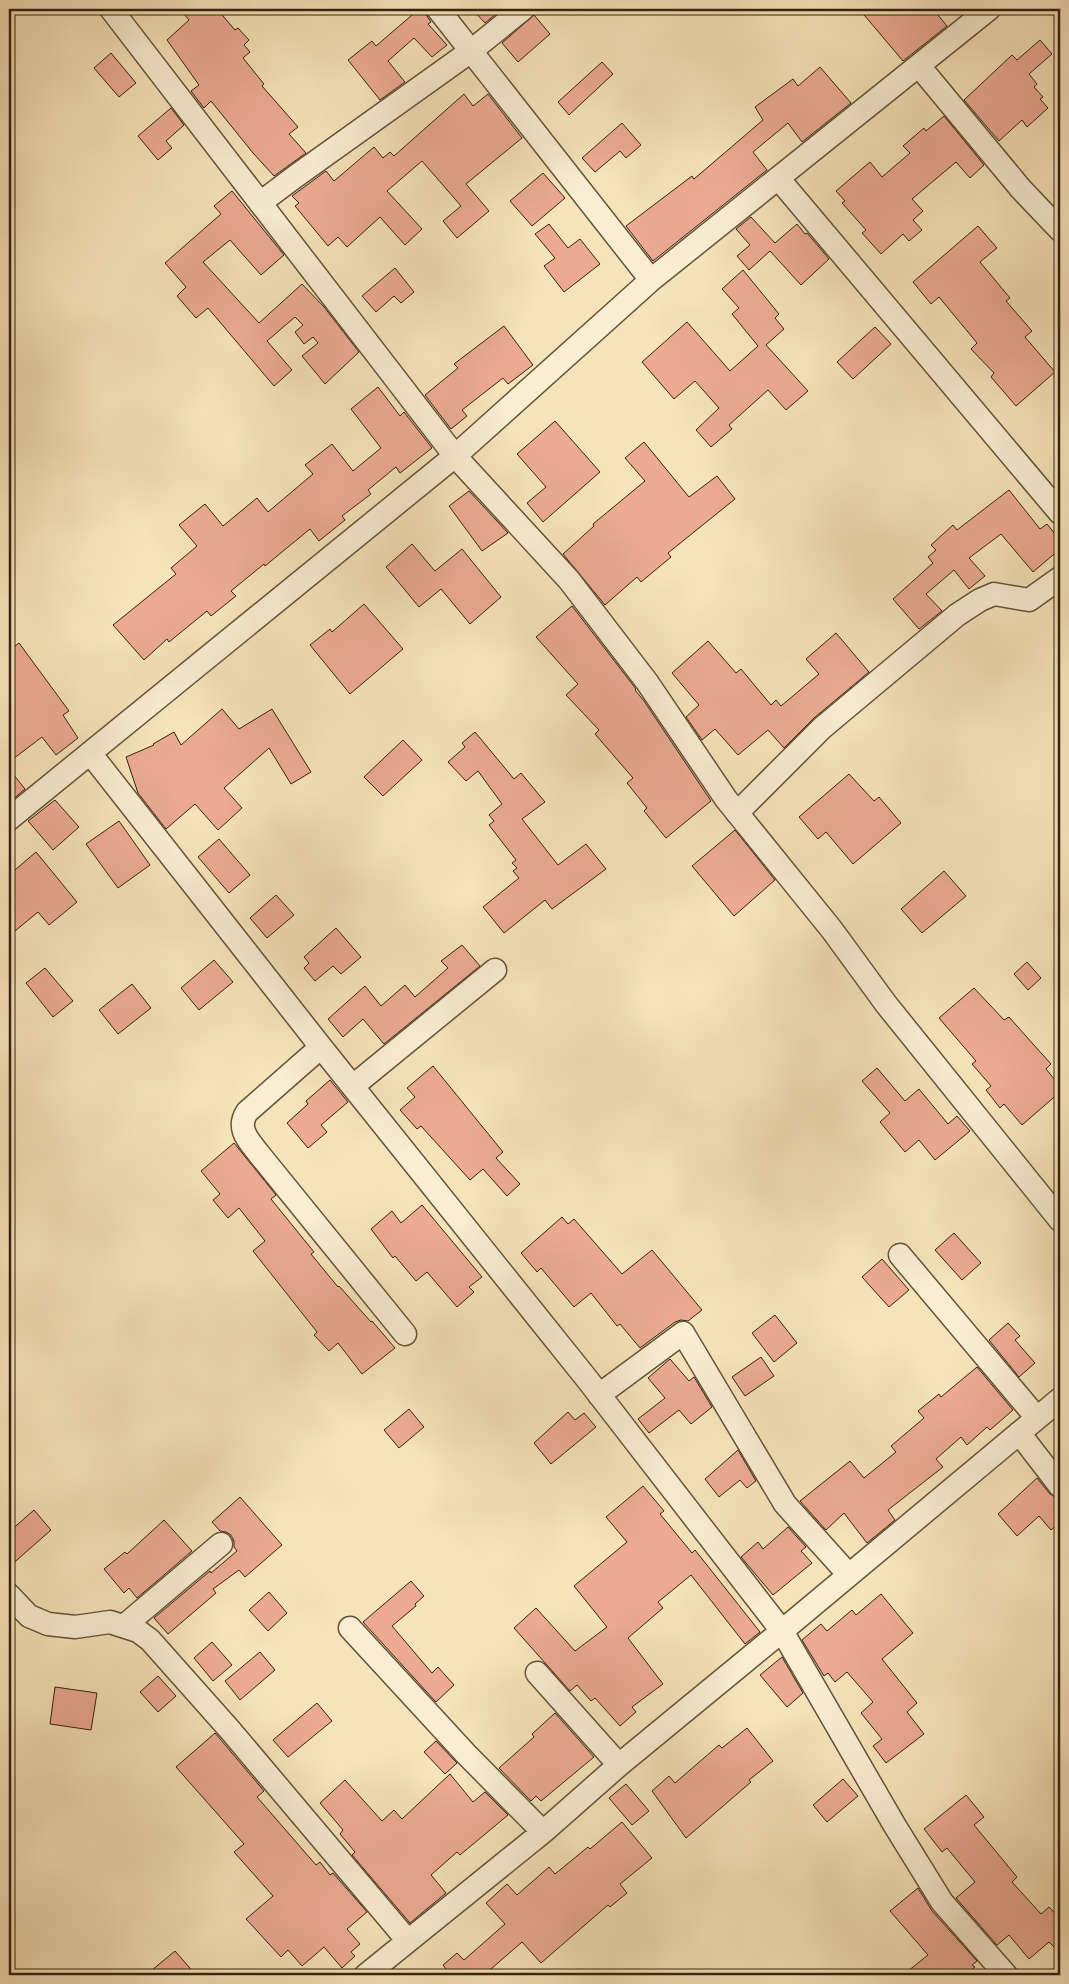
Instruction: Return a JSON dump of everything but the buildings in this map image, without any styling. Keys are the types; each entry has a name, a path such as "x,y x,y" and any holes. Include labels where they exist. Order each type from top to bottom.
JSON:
{"street":[{"path":"110,9 455,456 569,580 647,682 737,813 832,930 886,1004 1060,1220"},
{"path":"438,9 651,280"},
{"path":"260,203 471,51 523,9"},
{"path":"9,819 455,456 651,280 989,9"},
{"path":"919,66 1022,189 1060,230"},
{"path":"778,178 1060,513"},
{"path":"737,813 822,728 957,616 980,600 994,594 1029,600 1060,578"},
{"path":"90,753 321,1047 600,1395 782,1632 942,1902 1006,1975"},
{"path":"353,1086 496,970"},
{"path":"321,1047 247,1112 244,1117 242,1131 406,1334"},
{"path":"900,1255 1037,1418"},
{"path":"600,1395 683,1333 785,1504 849,1575"},
{"path":"366,1975 543,1832 618,1765 782,1632 1060,1399"},
{"path":"1019,1432 1060,1486"},
{"path":"124,1626 221,1544"},
{"path":"9,1595 29,1616 48,1624 75,1627 110,1622 138,1631 150,1640 230,1730 408,1941"},
{"path":"350,1628 466,1754 543,1832"},
{"path":"537,1673 618,1765"}]}
